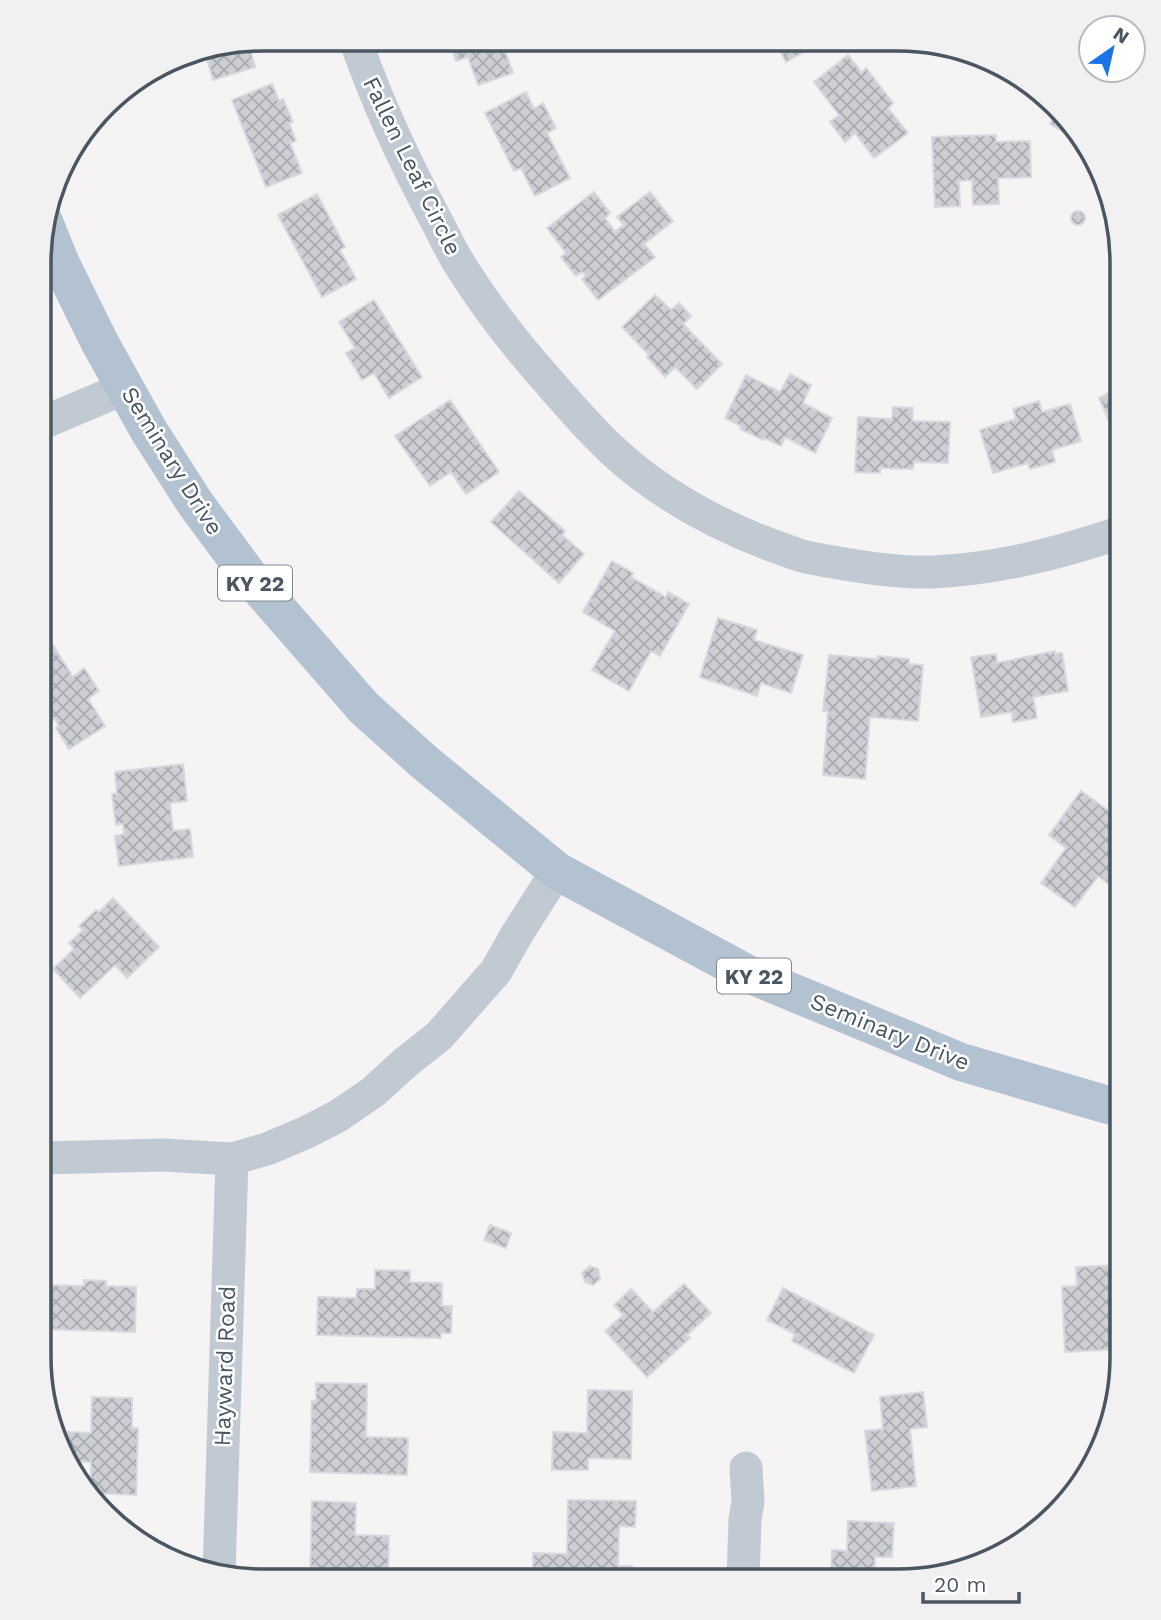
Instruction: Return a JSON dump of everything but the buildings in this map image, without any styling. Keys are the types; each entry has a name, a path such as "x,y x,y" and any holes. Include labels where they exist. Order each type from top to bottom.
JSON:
{"main road":[{"name":"Seminary Drive","path":"52,243 100,343 149,431 241,566 364,708 423,761 557,871 747,973 961,1062 1110,1105"}],"street":[{"name":"Fallen Leaf Circle","path":"359,51 410,174 461,267 495,316 579,416 614,451 647,478 697,511 798,555 866,568 930,572 988,568 1032,559 1110,536"},
{"path":"51,419 125,388"},
{"path":"51,1158 163,1155 232,1159 267,1149 338,1116 373,1092 439,1036 496,971 557,871"},
{"name":"Hayward Road","path":"219,1565 232,1159"},
{"path":"743,1569 748,1502 746,1468"}]}
